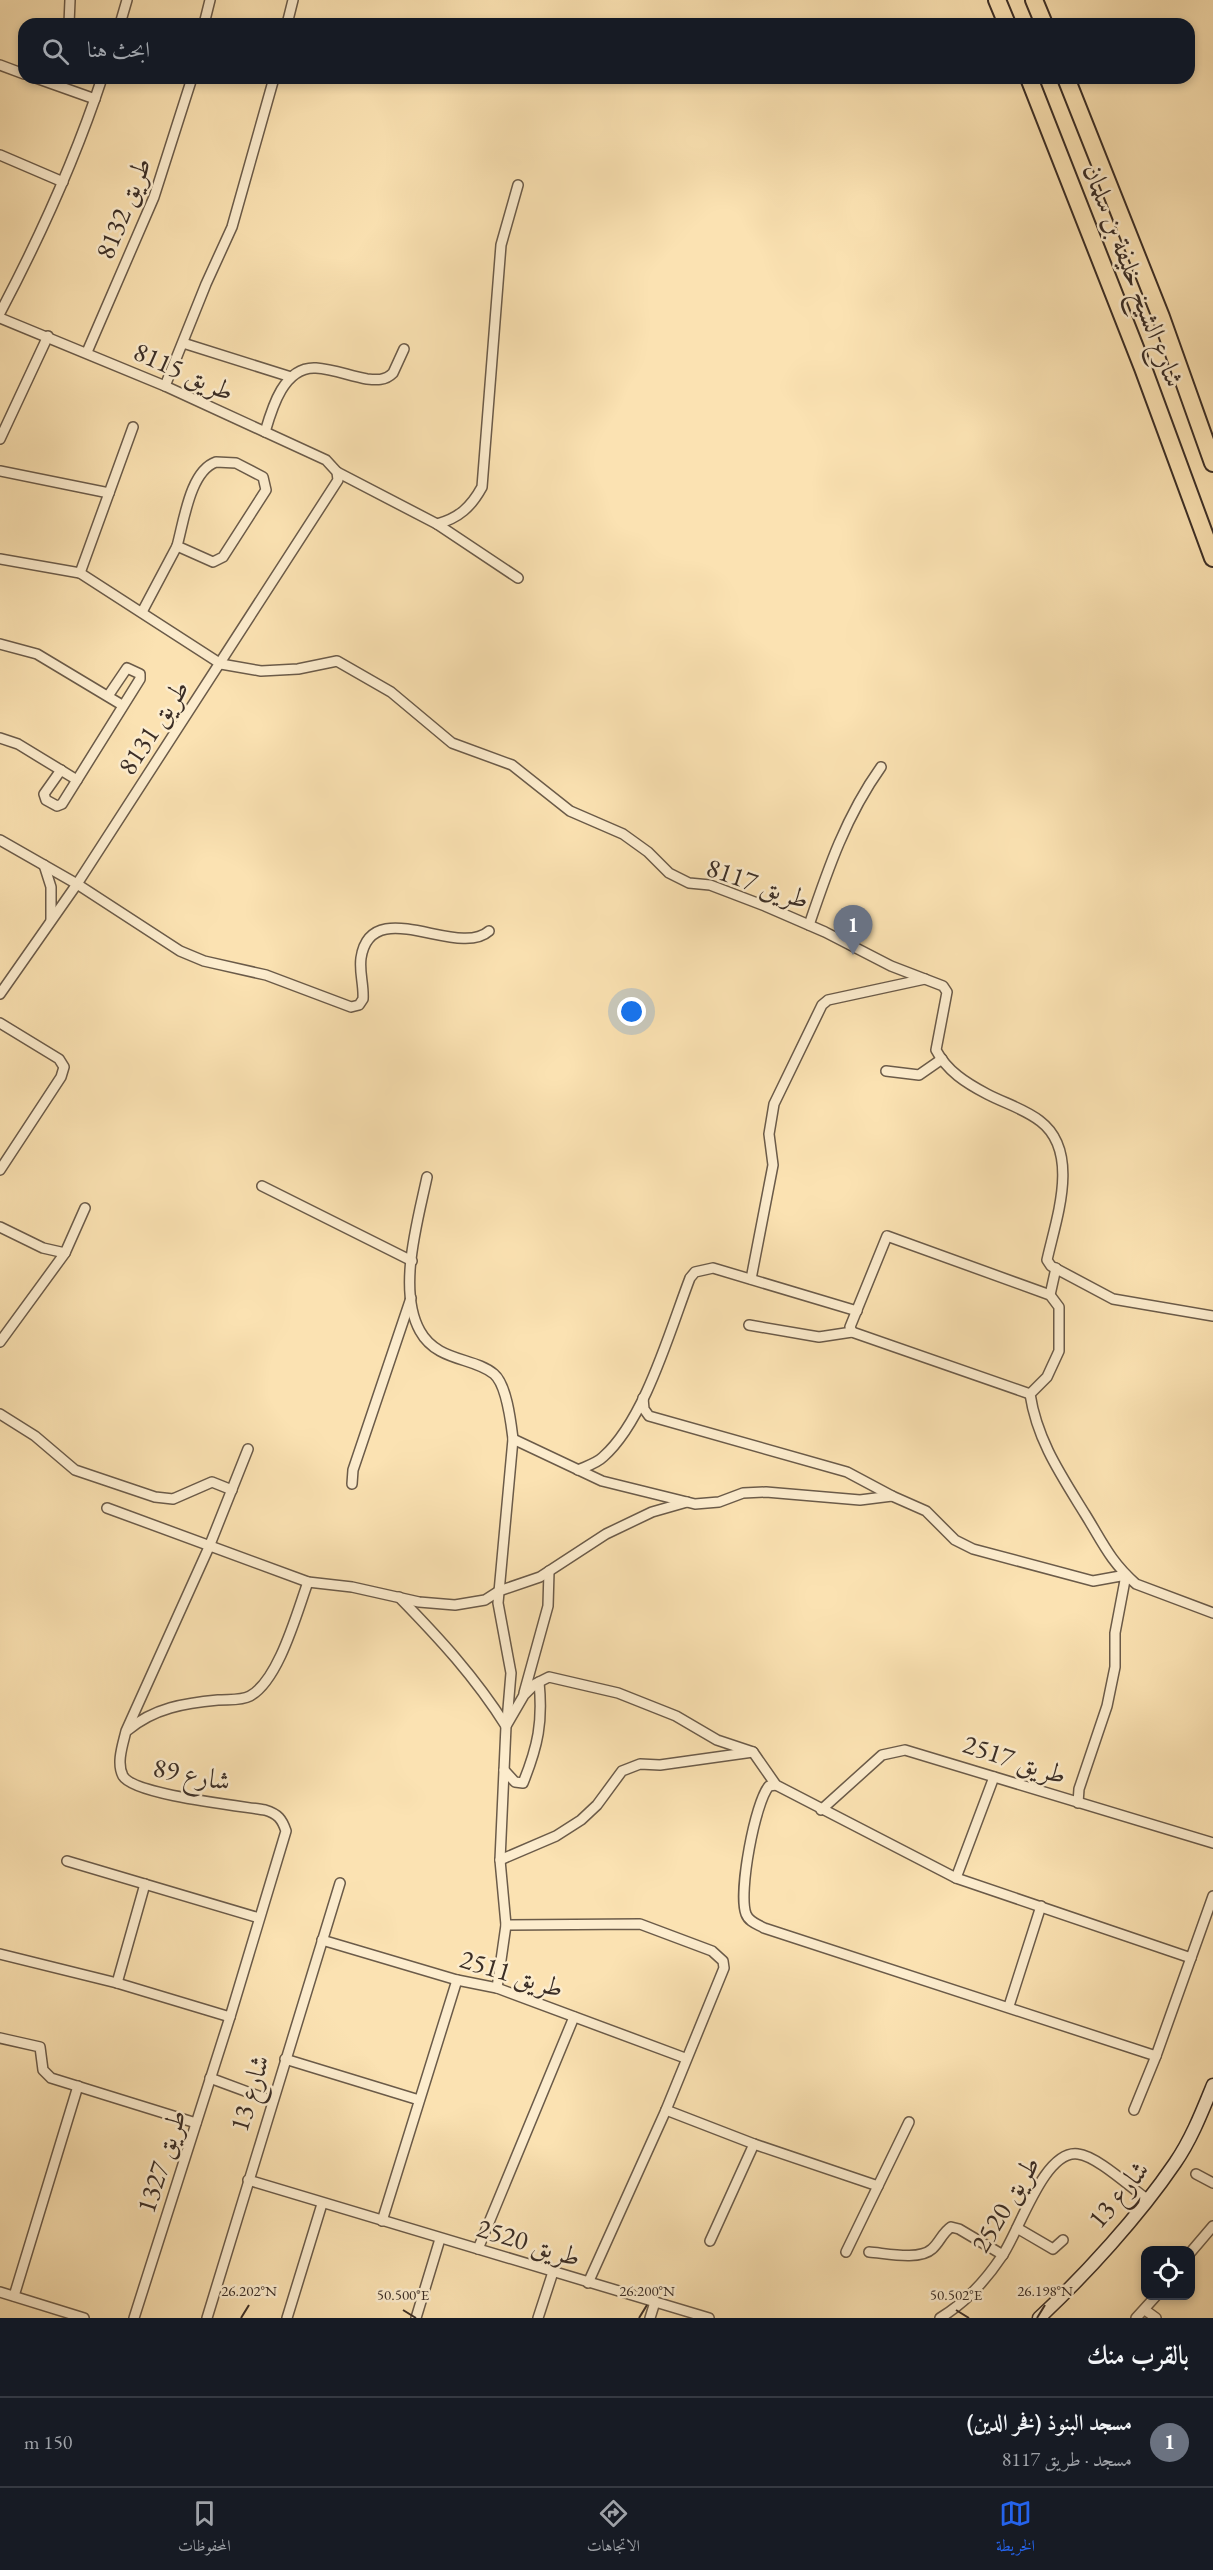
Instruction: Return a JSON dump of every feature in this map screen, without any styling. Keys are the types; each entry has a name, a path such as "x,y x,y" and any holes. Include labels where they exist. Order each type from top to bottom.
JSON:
{"highway":[{"path":"997,0 1004,18"},
{"path":"1034,0 1042,18"},
{"name":"شارع الشيخ خليفة بن سلمان","path":"1031,84 1143,368 1213,558"},
{"name":"شارع الشيخ خليفة بن سلمان","path":"1068,84 1161,317 1213,463"}],"street":[{"path":"69,18 70,0"},
{"path":"122,18 127,0"},
{"path":"206,18 210,0"},
{"path":"288,18 293,0"},
{"path":"0,65 18,72"},
{"path":"66,84 95,99"},
{"path":"0,313 63,182 100,84"},
{"name":"طريق 8132","path":"87,352 154,197 190,84"},
{"path":"165,386 232,227 272,84"},
{"path":"0,155 63,182"},
{"path":"437,524 465,512 482,487 501,244 518,185"},
{"name":"طريق 8115","path":"0,318 87,352 326,460 337,476 437,524 518,578"},
{"path":"0,439 48,336"},
{"path":"183,343 291,377"},
{"path":"265,432 273,406 291,377 303,370 315,368 353,377 384,378 393,373 404,349"},
{"path":"80,573 133,427"},
{"path":"142,612 177,546 196,478 208,465 216,462 236,463 263,477 266,490 220,560 210,562 177,546"},
{"path":"0,471 109,493"},
{"name":"طريق 8131","path":"0,994 77,884 221,664 337,476"},
{"name":"طريق 8117","path":"0,558 80,573 221,664 261,671 298,669 336,661 391,692 452,743 512,765 570,812 623,834 648,852 669,873 689,883 710,885 737,894 809,925 891,966 944,986 947,992 936,1043 936,1050 942,1059"},
{"path":"0,644 37,654 122,705"},
{"path":"61,770 44,794 46,800 55,806 61,805 140,679 140,674 133,668 126,669 108,696"},
{"path":"0,738 18,744 77,780"},
{"path":"809,925 844,828 861,794 881,767"},
{"path":"0,840 77,884 180,951 204,961 267,975 351,1007 359,1005 363,999 361,957 368,939 376,932 393,928 473,940 489,931"},
{"path":"44,865 51,887 50,922"},
{"path":"751,1279 773,1165 769,1134 774,1104 822,1005 828,1000 926,979"},
{"path":"0,1023 59,1059 64,1067 61,1077 0,1170"},
{"path":"886,1071 919,1075 942,1059 963,1082 1039,1120 1054,1133 1063,1178 1063,1193 1047,1260 1056,1268 1113,1299 1213,1316"},
{"path":"427,1177 412,1261 411,1296 420,1332 446,1354 495,1374 501,1383 513,1439 498,1603 512,1673 506,1726 500,1860 506,1925 497,1988"},
{"path":"262,1186 412,1261"},
{"path":"0,1342 65,1252 85,1208"},
{"path":"0,1227 43,1248 65,1252"},
{"path":"852,1332 850,1327 887,1236 1050,1294 1059,1307 1059,1352 1047,1377 1030,1394"},
{"path":"578,1470 601,1460 613,1448 644,1398 690,1278 695,1272 713,1268 857,1311"},
{"path":"1050,1294 1056,1268"},
{"path":"352,1484 353,1470 411,1296"},
{"path":"749,1325 819,1337 852,1332 1030,1394"},
{"path":"1030,1394 1034,1416 1052,1462 1106,1553 1136,1584 1213,1613"},
{"path":"644,1398 644,1409 649,1416 848,1472 926,1511 955,1540 973,1549 1093,1581 1126,1575"},
{"path":"0,1414 35,1436 75,1470 155,1497 172,1499 212,1482 232,1490"},
{"path":"513,1439 603,1481 695,1504 719,1502 743,1493 766,1492 860,1500 892,1496"},
{"name":"شارع 89","path":"248,1449 209,1547 126,1731 121,1753 121,1767 124,1777 133,1785 160,1793 266,1810"},
{"path":"107,1508 308,1582 352,1587 455,1605 485,1600 499,1591 549,1571 606,1534 652,1512 687,1502"},
{"path":"506,1726 524,1695 548,1606 549,1571"},
{"path":"1078,1803 1079,1789 1107,1706 1113,1677 1115,1634 1126,1575"},
{"path":"126,1731 143,1717 162,1710 189,1703 250,1696 264,1682 284,1650 308,1582"},
{"path":"399,1597 452,1650 483,1690 506,1726"},
{"path":"524,1695 549,1677 618,1693 676,1716 717,1740 753,1752 776,1785 956,1878 1191,1958"},
{"path":"504,1770 515,1782 524,1783 536,1751 542,1723 539,1682"},
{"name":"طريق 2517","path":"821,1810 873,1763 893,1751 917,1752 1213,1843"},
{"path":"500,1860 556,1836 581,1820 597,1805 622,1771 640,1764 660,1765 753,1752"},
{"path":"956,1878 994,1777"},
{"path":"776,1785 769,1786 759,1802 745,1868 745,1909 750,1921 764,1928 1156,2056"},
{"name":"طريق 1327","path":"134,2318 230,2017 286,1831 283,1821 275,1813 266,1810"},
{"path":"67,1861 260,1917"},
{"name":"شارع 13","path":"207,2318 340,1883"},
{"path":"117,1983 145,1884"},
{"path":"1134,2110 1156,2056 1213,1896"},
{"path":"1008,2006 1041,1906"},
{"name":"طريق 2511","path":"506,1925 640,1924 656,1928 719,1954 724,1968 666,2110 588,2283"},
{"name":"طريق 2511","path":"322,1940 457,1980 497,1988 686,2058"},
{"path":"0,1954 117,1983 230,2017"},
{"path":"382,2221 457,1980"},
{"path":"478,2249 574,2017"},
{"path":"0,2038 36,2044 42,2051 42,2065 46,2075 196,2123"},
{"path":"285,2059 419,2100"},
{"path":"210,2078 273,2101"},
{"name":"شارع 13","path":"1039,2318 1079,2278 1176,2162 1201,2115 1213,2085"},
{"path":"14,2296 78,2086"},
{"path":"666,2110 754,2144 878,2186"},
{"path":"846,2252 909,2122"},
{"path":"710,2241 754,2144"},
{"name":"طريق 2520","path":"940,2318 979,2286 1003,2255 1049,2169 1062,2156 1070,2154 1088,2157 1147,2199"},
{"path":"1196,2174 1213,2183"},
{"name":"طريق 2520","path":"248,2180 708,2318"},
{"path":"287,2318 322,2204"},
{"path":"1195,2248 1213,2226"},
{"path":"869,2252 920,2255 928,2253 945,2231 951,2227 959,2229 1003,2255"},
{"path":"1017,2228 1053,2249 1063,2240"},
{"name":"طريق 2520","path":"416,2318 441,2239"},
{"path":"538,2318 553,2272"},
{"path":"0,2292 84,2318"},
{"path":"1136,2318 1152,2300"},
{"path":"650,2318 655,2302"},
{"path":"1144,2310 1156,2318"}],"place":[{"name":"مسجد البنوذ (فخر الدين)","path":"853,955"}]}
